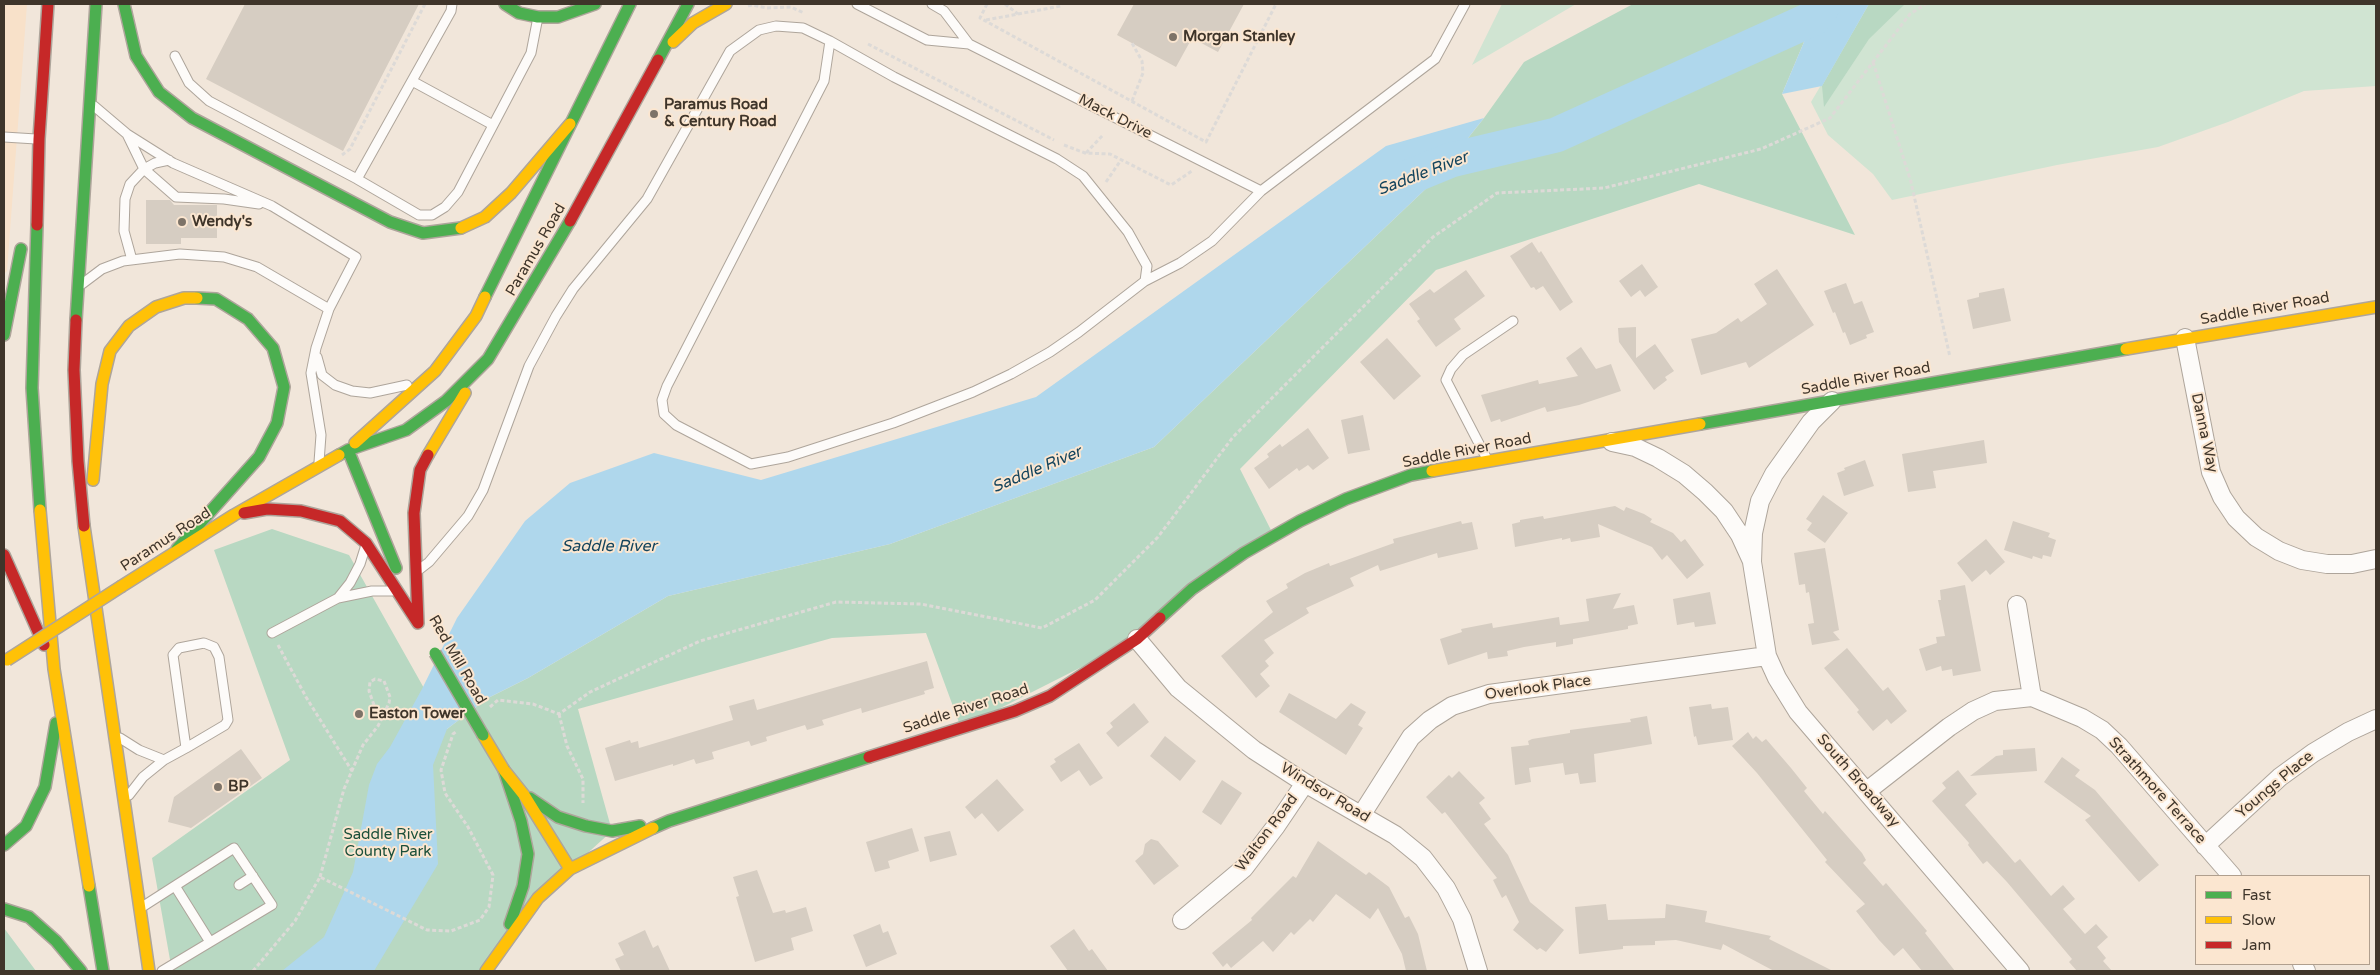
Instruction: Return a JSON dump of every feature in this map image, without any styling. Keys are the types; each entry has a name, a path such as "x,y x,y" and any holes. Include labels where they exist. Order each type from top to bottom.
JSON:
{"main road":[{"path":"48,4 39,139 32,388 39,501 54,669 103,971"},
{"path":"96,4 77,288 74,370 78,461 86,548 149,971"},
{"path":"124,4 136,56 159,92 192,118 390,222 423,233 456,230 484,217 512,193 570,124"},
{"path":"505,4 519,13 538,17 558,17 595,4"},
{"name":"Paramus Road","path":"348,450 435,371 476,316 630,4"},
{"name":"Paramus Road","path":"5,661 177,549 234,515 348,450 406,430 446,401 488,359 589,189 688,4"},
{"path":"662,52 693,23 726,4"},
{"path":"4,335 8,322 39,139"},
{"path":"86,548 102,384 110,351 129,326 156,307 184,298 216,300 248,319 273,348 284,387 277,423 259,457 177,549"},
{"name":"Saddle River Road","path":"486,971 538,898 570,869 621,842 669,821 1015,711 1050,696 1078,680 1137,640 1192,589 1244,553 1300,521 1346,499 1411,476 2185,338 2376,307"},
{"path":"420,626 414,514 420,470 445,424 488,359"},
{"name":"Red Mill Road","path":"348,450 420,626"},
{"path":"234,515 267,510 300,511 340,521 366,543 420,626"},
{"path":"4,555 54,669"},
{"name":"Red Mill Road","path":"433,649 504,770 524,795 570,869"},
{"path":"4,846 26,826 44,787 59,702"},
{"path":"501,948 524,886 528,854 521,821 504,770"},
{"path":"524,795 558,817 586,826 612,831 669,821"},
{"path":"4,909 29,917 56,941 81,971"}],"street":[{"name":"Danna Way","path":"2185,338 2211,472 2222,497 2236,518 2256,537 2279,551 2302,560 2327,564 2352,564 2376,559"},
{"name":"South Broadway","path":"1832,401 1812,422 1774,474 1760,501 1753,533 1752,562 1767,656 1777,678 1798,712 2020,971"},
{"name":"South Broadway","path":"1605,440 1635,447 1684,474 1724,511 1740,535 1752,562"},
{"path":"2017,605 2032,697"},
{"name":"Windsor Road","path":"1137,640 1178,688 1254,750 1305,783 1396,835 1422,858 1446,888 1462,919 1478,971"},
{"name":"Overlook Place","path":"1362,814 1411,737 1430,720 1452,706 1489,694 1767,656"},
{"name":"Strathmore Terrace","path":"1867,791 1949,726 1973,711 1994,701 2032,697 2082,718 2102,730 2119,746 2231,875"},
{"name":"Youngs Place","path":"2205,846 2293,768 2348,732 2376,719"},
{"name":"Walton Road","path":"1182,920 1244,868 1276,826 1305,783"}],"lane":[{"path":"357,179 451,11 452,4"},
{"name":"Mack Drive","path":"857,4 927,40 969,44 1261,191"},
{"name":"Mack Drive","path":"935,4 944,11 969,44"},
{"path":"830,41 824,81 667,386 662,400 664,414 676,425 751,464 764,463 796,454 893,423 972,392 1011,374 1050,352 1145,281 1180,263 1212,241 1261,191 1435,59 1465,4"},
{"path":"175,56 189,82 209,101 357,179 419,215 432,215 445,207 458,192 494,125 531,53 538,17"},
{"path":"418,571 429,562 468,516 483,490 529,366 573,289 647,200 730,51 759,30 776,26 803,28 1071,168 1083,176 1098,193 1141,252 1147,266 1145,281"},
{"path":"412,81 494,125"},
{"path":"90,102 127,134 169,160 272,206 356,257 329,309 316,348 311,373 321,435 319,466"},
{"path":"127,134 144,169 176,196 224,199 272,206"},
{"path":"4,137 39,139"},
{"path":"132,260 124,231 125,199 130,184 144,169 155,163 169,160"},
{"path":"77,288 102,270 123,261 180,254 224,258 257,267 329,309"},
{"path":"1489,461 1446,380 1451,369 1462,355 1513,321"},
{"path":"316,348 322,375 335,386 352,391 370,393 391,390 426,379"},
{"path":"338,598 357,570 366,543"},
{"path":"272,633 338,598 372,591 398,591"},
{"path":"124,801 143,777 164,760 186,748 225,725 228,720 219,657 214,646 204,643 179,648 173,655 186,748"},
{"path":"114,734 139,750 164,760"},
{"path":"140,908 234,848 272,905 162,971"},
{"path":"239,885 253,876"},
{"path":"175,886 197,912 210,942"}],"path":[{"path":"338,157 350,149 425,4"},
{"path":"987,4 980,18 1206,142 1276,4"},
{"path":"1005,4 1018,14"},
{"path":"985,20 1061,6 1062,4"},
{"path":"559,714 590,692 700,641 836,602 921,604 1042,628 1095,600 1158,537 1233,437 1433,237 1497,193 1604,188 1761,149 1830,118 1910,14 1926,4"},
{"path":"746,7 752,5 767,8 791,7 807,14"},
{"path":"864,42 1072,149 1085,153 1110,154 1171,184 1205,163"},
{"path":"1132,43 1142,61 1143,73 1132,101"},
{"path":"1873,62 1911,182 1952,364"},
{"path":"1071,168 1103,135"},
{"path":"1098,193 1121,160"},
{"path":"272,633 306,697 352,772"},
{"path":"253,971 295,921 320,876 344,789 363,746 384,714 389,703 388,690 384,681 375,679 370,682 369,691 374,705 384,714"},
{"path":"483,712 498,700 532,704 559,714"},
{"path":"559,714 567,746 584,779 583,806 586,826"},
{"path":"320,876 427,930 451,931 480,920 489,907 493,874 468,827 445,793 440,770 453,734 461,728"}],"shaded area":[{"path":"4,4 27,4 7,271 4,274"}],"green space":[{"path":"1502,4 1576,4 1472,65"},
{"name":"Saddle River County Park","path":"1633,4 1820,4 1782,94 1855,235 1699,184 1436,270 1240,469 1274,536 1137,639 961,728 926,633 832,638 578,709 612,831 570,869 483,971 172,971 152,858 290,760 214,550 272,529 349,555 447,729 488,698 528,678 668,596 890,544 1154,447 1433,182 1484,118 1524,62"},
{"path":"1869,4 2376,4 2376,86 2304,91 2228,122 2158,147 2057,165 1892,200 1873,174 1828,135 1811,102"},
{"path":"1869,4 1905,4 1869,39 1824,107 1822,86"},
{"path":"4,928 36,971 4,971"}],"water":[{"path":"1820,4 1869,4 1822,86 1782,94"},
{"name":"Saddle River","path":"1484,118 1433,182 1154,447 890,544 668,596 528,678 488,698 447,729 433,765 438,864 374,971 282,971 324,937 353,872 369,785 377,764 390,747 422,689 457,618 525,521 570,483 654,453 761,480 1036,397 1386,146"}],"building":[{"path":"245,4 419,4 343,151 206,79"},
{"name":"Morgan Stanley","path":"1134,4 1244,4 1218,52 1192,38 1176,67 1117,35"},
{"name":"Wendy's","path":"146,200 170,200 174,205 217,205 217,238 181,238 181,244 146,244"},
{"path":"1532,242 1539,253 1541,251 1573,302 1560,311 1543,286 1536,290 1534,287 1531,288 1510,256"},
{"path":"1642,264 1658,287 1645,297 1640,290 1631,297 1619,281"},
{"path":"1777,269 1814,325 1749,368 1746,362 1701,375 1691,339 1716,333 1738,318 1741,322 1767,304 1754,284"},
{"path":"1466,270 1485,296 1454,319 1461,329 1436,347 1417,321 1420,319 1409,304 1430,289 1434,293"},
{"path":"1846,283 1854,304 1862,301 1874,332 1866,335 1867,338 1850,345 1824,291"},
{"path":"2004,288 2011,321 1973,329 1967,300 1979,297 1979,293"},
{"path":"1636,327 1636,358 1655,344 1674,371 1665,377 1667,380 1654,390 1619,342 1618,328"},
{"path":"1387,338 1421,376 1394,400 1360,362"},
{"path":"1581,347 1596,369 1611,364 1621,391 1579,405 1547,412 1545,407 1501,422 1500,419 1491,422 1481,395 1538,380 1539,384 1578,376 1566,358"},
{"path":"1363,415 1370,450 1348,454 1341,420"},
{"path":"1308,428 1329,458 1313,470 1308,465 1299,471 1297,468 1269,489 1254,468 1269,457 1267,454 1280,444 1282,447"},
{"path":"1984,440 1987,463 1933,471 1936,488 1908,492 1902,454"},
{"path":"1865,460 1874,486 1844,496 1837,473 1845,470 1844,468"},
{"path":"1823,495 1848,513 1825,543 1807,530 1812,523 1806,519"},
{"path":"1615,506 1624,511 1626,507 1644,514 1652,519 1650,522 1673,533 1681,542 1685,539 1704,565 1687,579 1667,555 1662,560 1652,547 1598,524 1600,537 1571,542 1570,538 1562,540 1562,538 1515,547 1512,524 1520,522 1520,520 1543,516 1544,519"},
{"path":"1461,521 1462,524 1472,522 1478,549 1438,558 1437,553 1380,571 1378,565 1350,578 1354,586 1306,608 1309,613 1264,640 1274,653 1265,661 1269,666 1260,674 1270,686 1256,698 1221,656 1273,612 1266,601 1288,588 1286,584 1305,573 1329,563 1330,566 1394,543 1393,539"},
{"path":"2013,521 2050,533 2048,537 2056,540 2051,557 2043,555 2042,559 2033,556 2032,559 2004,550"},
{"path":"1986,539 2005,562 1990,575 1986,570 1972,582 1957,563"},
{"path":"1825,548 1839,630 1833,632 1840,640 1812,645 1808,624 1814,623 1809,592 1806,593 1805,584 1799,585 1794,553"},
{"path":"1965,585 1981,671 1953,676 1952,669 1942,671 1941,666 1926,671 1919,649 1937,643 1936,637 1945,636 1938,600 1941,600 1940,590"},
{"path":"1710,592 1716,624 1695,627 1694,622 1677,625 1673,599"},
{"path":"1621,593 1613,609 1634,605 1638,624 1628,626 1628,629 1573,639 1573,644 1556,647 1556,642 1524,647 1507,651 1508,656 1488,659 1487,652 1448,665 1440,639 1462,632 1461,629 1492,623 1493,628 1559,617 1560,625 1589,621 1586,599"},
{"path":"1847,648 1883,691 1888,687 1907,711 1891,724 1887,719 1873,731 1857,712 1859,710 1824,668"},
{"path":"927,661 934,688 924,691 925,694 862,713 861,708 822,720 824,725 807,730 805,725 766,737 767,741 751,746 749,741 712,752 714,759 696,764 694,759 615,781 605,748 630,740 631,743 638,741 639,748 733,720 729,706 754,699 757,710"},
{"path":"1289,693 1336,719 1351,703 1366,712 1358,725 1363,728 1346,755 1279,712"},
{"path":"1134,703 1149,722 1118,747 1106,733 1113,727 1110,723"},
{"path":"1711,704 1712,709 1728,707 1733,740 1698,745 1696,736 1694,737 1689,707"},
{"path":"1647,716 1652,744 1594,754 1596,782 1580,784 1578,773 1565,775 1563,763 1529,768 1531,782 1515,785 1511,747 1529,745 1528,741 1532,739 1570,733 1570,730 1631,722 1630,719"},
{"path":"1748,732 1753,739 1756,736 1762,742 1766,739 1807,788 1804,791 1823,814 1825,811 1862,853 1866,860 1863,863 1883,886 1886,883 1927,931 1925,933 1955,971 1922,971 1903,948 1894,956 1879,940 1856,911 1865,904 1825,862 1827,860 1757,773 1732,746"},
{"path":"1165,736 1196,761 1180,781 1150,756"},
{"path":"1079,743 1103,778 1090,786 1079,770 1061,782 1050,766 1056,762 1054,759"},
{"path":"2035,748 2037,771 1970,776 1996,756 2003,755 2003,750"},
{"name":"BP","path":"241,749 262,778 191,828 168,822 174,797"},
{"path":"2062,757 2080,770 2075,776 2095,790 2159,865 2139,882 2085,820 2091,816 2044,782"},
{"path":"1958,770 1977,794 1965,805 2015,863 2020,859 2051,896 2063,885 2075,899 2063,909 2085,934 2096,924 2108,937 2097,947 2106,958 2103,961 2112,971 2077,971 2069,962 2072,959 2007,882 1987,861 1983,864 1968,845 1969,843 1932,801 1946,788 1942,783"},
{"path":"1459,771 1485,798 1479,803 1491,819 1484,824 1508,855 1530,902 1564,930 1546,952 1540,948 1537,950 1513,930 1519,922 1506,895 1502,898 1493,880 1497,878 1445,812 1442,814 1426,797 1449,775 1452,778"},
{"path":"997,779 1024,810 998,832 982,813 975,819 965,807"},
{"path":"1222,780 1242,793 1221,825 1202,812"},
{"path":"912,828 919,851 888,861 890,868 875,872 866,842"},
{"path":"950,831 957,855 930,862 924,837"},
{"path":"1151,839 1158,841 1179,866 1154,885 1135,861 1143,854 1145,844"},
{"path":"1318,841 1366,875 1369,872 1389,887 1405,918 1409,916 1418,934 1427,971 1406,971 1402,954 1378,908 1370,919 1336,894 1313,922 1310,919 1294,935 1291,932 1273,952 1263,941 1231,968 1227,963 1223,967 1212,953 1252,920 1251,918 1293,876 1296,878"},
{"path":"757,870 773,913 785,910 786,913 806,907 813,931 791,938 794,950 755,962 736,897 739,896 733,877"},
{"path":"1606,904 1608,920 1665,918 1666,904 1707,911 1705,922 1771,936 1769,939 1833,971 1774,971 1723,944 1721,950 1676,940 1655,941 1655,945 1623,946 1623,949 1579,954 1575,907"},
{"path":"880,924 883,933 888,931 897,954 866,967 853,935"},
{"path":"1074,929 1089,951 1092,949 1108,971 1068,971 1050,946"},
{"path":"645,930 653,948 658,945 670,971 621,971 615,959 624,955 618,943"}],"waterway":[{"name":"Saddle River","path":"1407,178 1451,160 1556,135 1814,18 1824,4"}],"traffic: fast":[{"path":"76,320 96,4"},
{"path":"124,4 136,56 159,92 192,118 390,222 423,233 461,228"},
{"path":"505,4 519,13 538,17 558,17 595,4"},
{"path":"485,297 630,4"},
{"path":"658,60 688,4"},
{"path":"339,455 348,450 406,430 446,401 488,359 570,221"},
{"path":"37,225 32,388 40,510"},
{"path":"4,335 21,249"},
{"path":"177,549 259,457 277,423 284,387 273,348 248,319 216,299 197,298"},
{"path":"1700,424 2126,349"},
{"path":"348,450 396,568"},
{"path":"1160,618 1192,589 1244,553 1300,521 1346,499 1411,475 1432,471"},
{"path":"435,653 483,735"},
{"path":"4,845 26,826 45,787 56,723"},
{"path":"653,828 669,821 869,757"},
{"path":"504,770 521,821 528,854 523,886 510,924"},
{"path":"530,798 558,817 586,826 612,831 640,826"},
{"path":"89,886 103,971"},
{"path":"4,909 29,917 56,941 81,971"}],"traffic: slow":[{"path":"673,42 693,23 726,4"},
{"path":"461,228 485,217 511,193 570,124"},
{"path":"355,443 435,371 476,316 485,297"},
{"path":"93,480 102,384 110,351 129,326 156,307 184,298 197,298"},
{"path":"2126,349 2376,307"},
{"path":"428,455 465,393"},
{"path":"1432,471 1700,424"},
{"path":"122,586 234,515 339,455"},
{"path":"40,510 54,669 89,886"},
{"path":"84,526 149,971"},
{"path":"7,660 122,586"},
{"path":"483,735 504,770 524,795 570,869"},
{"path":"486,971 538,898 570,869 653,828"}],"traffic: jam":[{"path":"37,225 39,139 48,4"},
{"path":"570,221 658,60"},
{"path":"76,320 74,370 78,461 84,526"},
{"path":"418,623 414,513 420,470 428,455"},
{"path":"244,513 267,509 301,511 340,521 366,543 418,623"},
{"path":"4,555 44,645"},
{"path":"869,757 1015,711 1050,696 1137,639 1160,618"}],"place":[{"name":"Morgan Stanley","path":"1173,37"},
{"name":"Paramus Road & Century Road","path":"654,114"},
{"name":"Wendy's","path":"182,222"},
{"name":"Easton Tower","path":"359,714"},
{"name":"BP","path":"218,787"}]}
